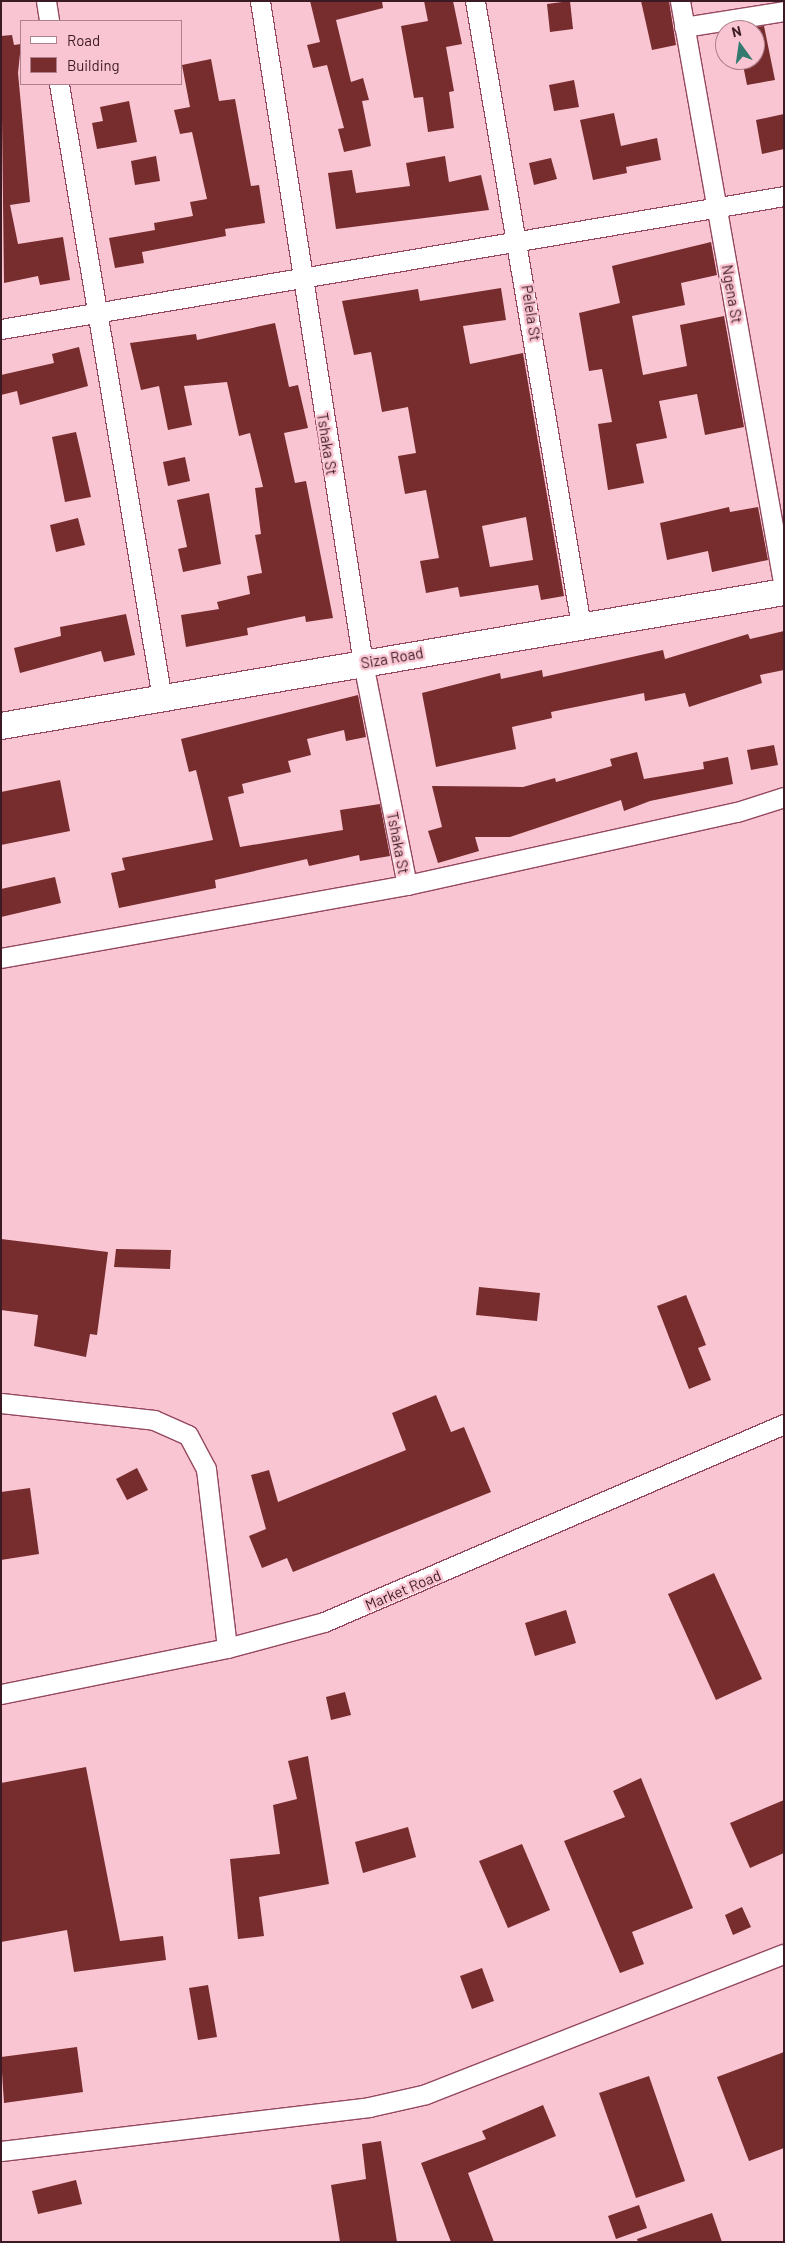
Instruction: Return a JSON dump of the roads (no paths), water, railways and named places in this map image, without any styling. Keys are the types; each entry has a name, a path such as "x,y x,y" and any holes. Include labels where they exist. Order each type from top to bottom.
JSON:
{"street":[{"path":"46,1 49,20"},
{"name":"Tshaka St","path":"260,1 301,281 363,663 407,885"},
{"name":"Pelela St","path":"475,1 519,241 581,626"},
{"name":"Ngena St","path":"680,1 784,588"},
{"path":"684,27 784,11"},
{"path":"59,85 96,316 162,699"},
{"path":"1,329 96,316 784,196"},
{"name":"Siza Road","path":"1,726 784,592"},
{"path":"1,958 407,885 738,812 784,797"},
{"path":"1,1403 154,1420 188,1435 206,1469 227,1648"},
{"name":"Market Road","path":"1,1694 227,1648 374,1602 784,1424"},
{"path":"1,2151 369,2106 426,2094 784,1954"}]}
